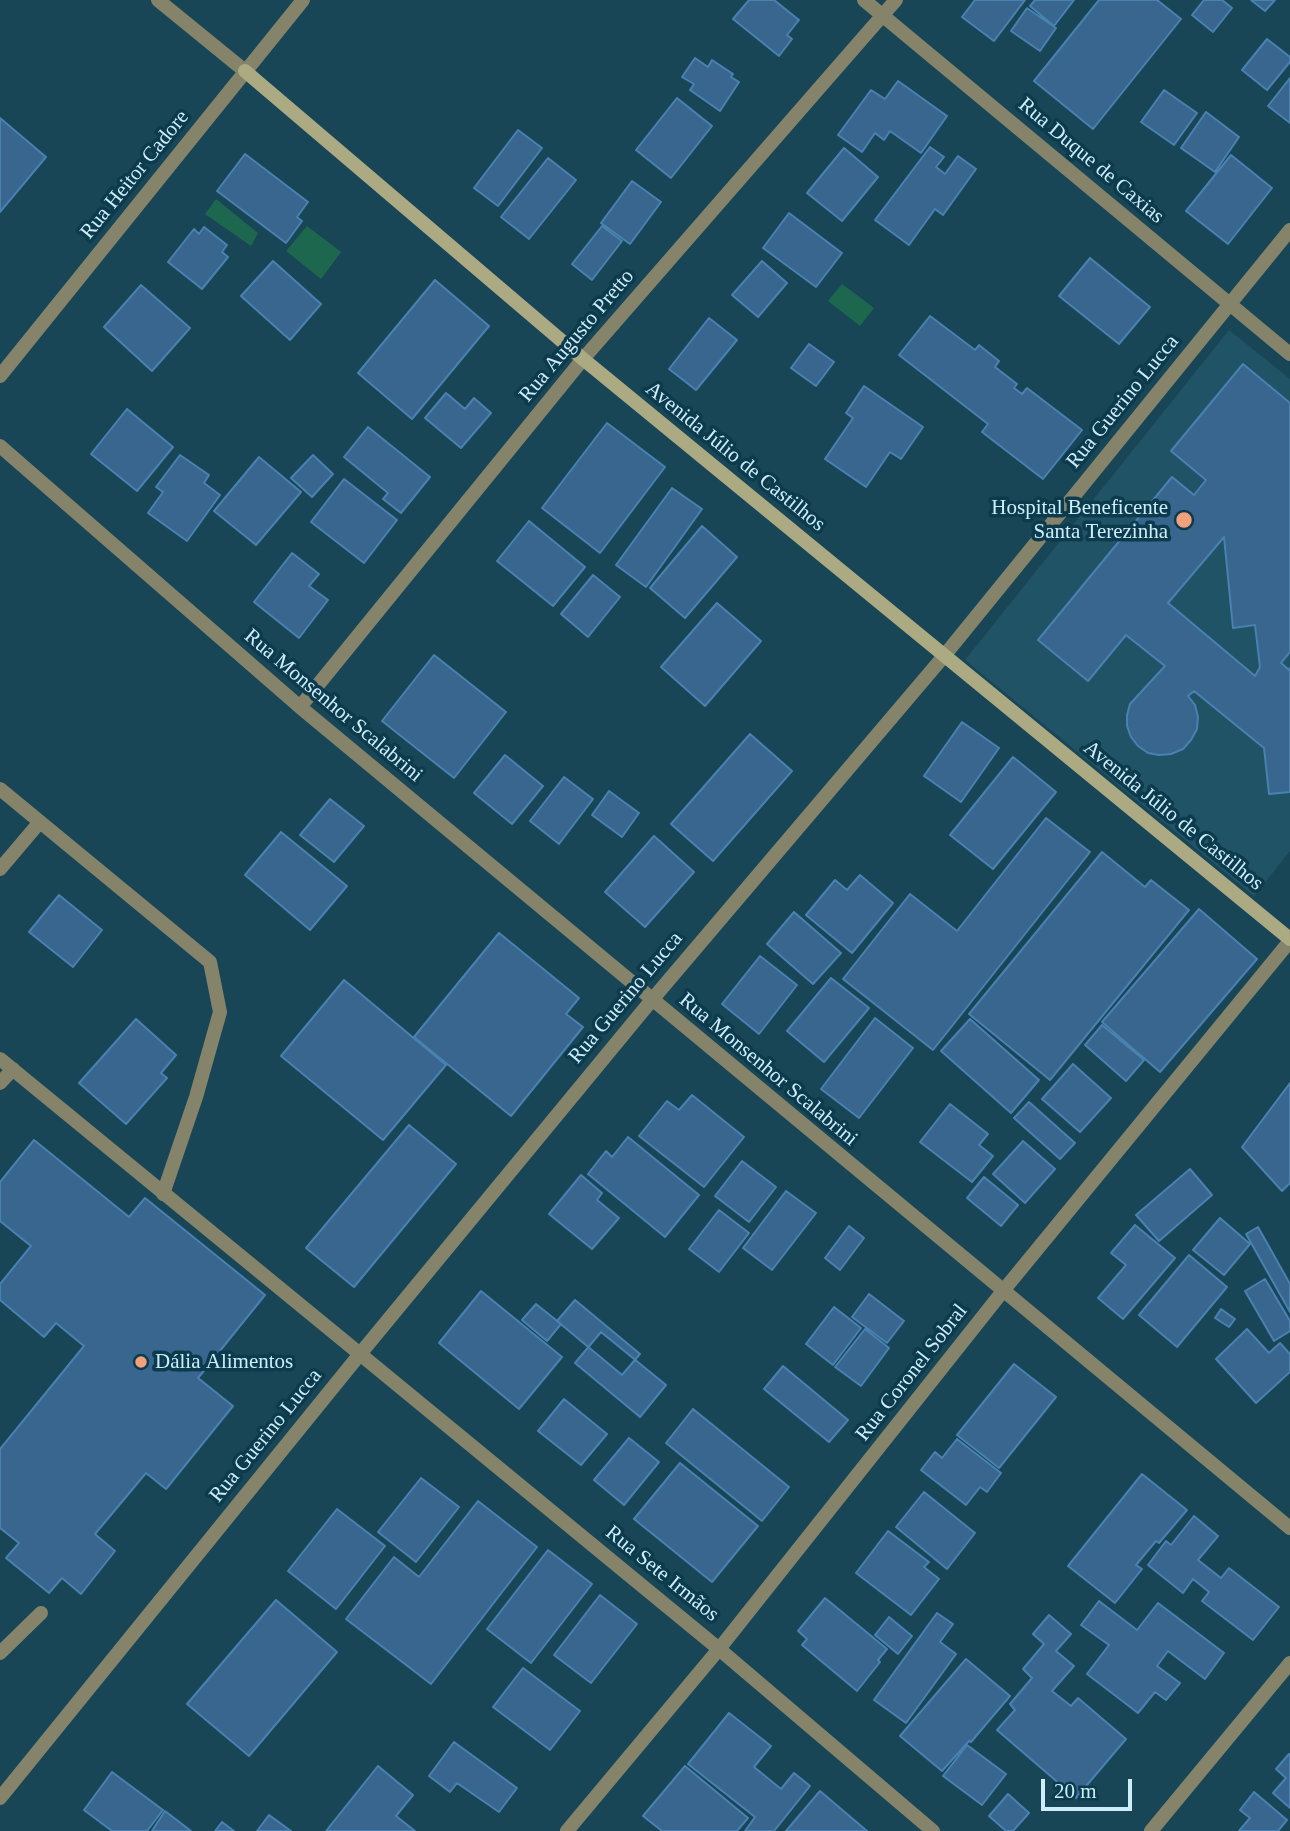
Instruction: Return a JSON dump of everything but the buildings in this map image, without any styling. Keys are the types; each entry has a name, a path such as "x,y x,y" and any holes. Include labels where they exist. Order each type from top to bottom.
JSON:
{"street":[{"name":"Avenida Júlio de Castilhos","path":"158,0 583,359 1290,940"},
{"name":"Rua Heitor Cadore","path":"0,376 303,0"},
{"name":"Rua Duque de Caxias","path":"864,0 1290,354"},
{"name":"Rua Augusto Pretto","path":"300,707 583,359 896,0"},
{"name":"Rua Guerino Lucca","path":"0,1798 651,1000 943,656 1290,230"},
{"name":"Rua Monsenhor Scalabrini","path":"0,446 300,707 1290,1528"},
{"path":"0,789 210,962 220,1012 196,1097 163,1195"},
{"path":"0,869 39,823"},
{"name":"Rua Coronel Sobral","path":"567,1831 719,1649 1003,1292 1290,940"},
{"name":"Rua Sete Irmãos","path":"0,1059 719,1649 933,1831"},
{"path":"0,1083 13,1069"},
{"path":"0,1653 41,1613"},
{"path":"1152,1831 1290,1663"}],"shaded area":[{"path":"216,199 258,233 251,246 205,214"},
{"path":"307,226 341,252 321,279 286,251"},
{"path":"842,284 874,308 860,326 828,301"},
{"name":"Hospital Beneficente Santa Terezinha","path":"1229,330 1290,379 1290,851 1254,896 965,660"}],"place":[{"name":"Hospital Beneficente Santa Terezinha","path":"1184,520"},
{"name":"Dália Alimentos","path":"141,1362"}]}
